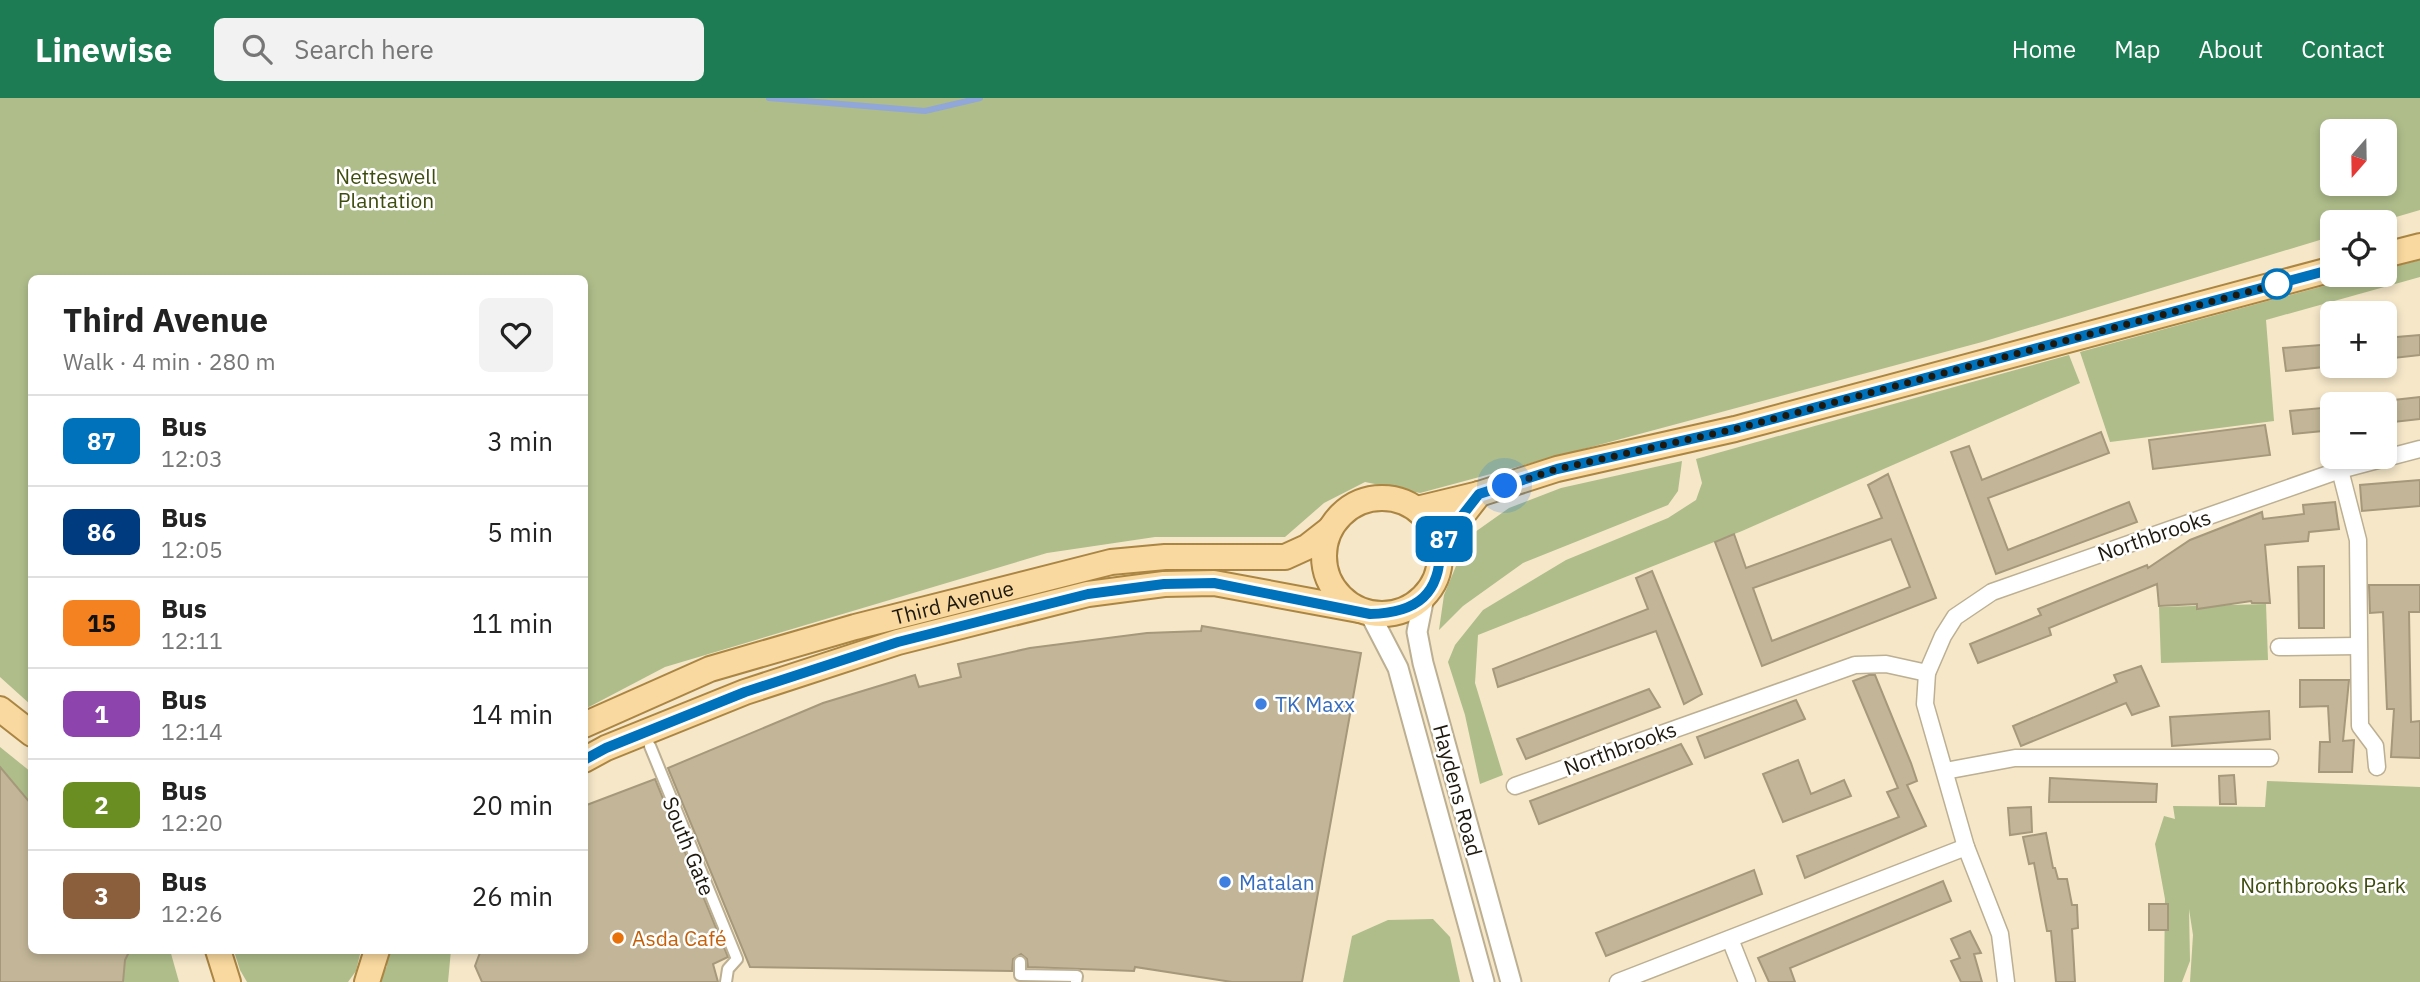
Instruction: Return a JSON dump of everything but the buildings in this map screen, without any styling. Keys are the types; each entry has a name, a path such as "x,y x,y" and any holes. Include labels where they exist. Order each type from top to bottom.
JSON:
{"main road":[{"path":"2397,253 2420,246"},
{"path":"1417,509 1479,494 1557,469 1735,429 2320,272"},
{"path":"1440,544 1479,494"},
{"path":"1368,499 1394,499 1417,509 1432,524 1440,544 1438,572 1424,597 1411,607 1395,613 1365,612 1343,599 1331,584 1324,566 1324,547 1330,529 1339,515 1368,499"},
{"name":"Third Avenue","path":"588,723 710,669 855,627 1111,562 1165,557 1285,557 1307,547 1330,529"},
{"name":"Third Avenue","path":"588,758 745,692 898,642 1088,594 1164,584 1214,583 1365,612"},
{"path":"0,709 28,731"},
{"path":"219,954 228,982"},
{"path":"367,982 376,954"}],"street":[{"name":"Northbrooks","path":"2006,982 2000,934 1966,847 1925,704 1927,673 1955,618 1992,592 2340,470 2420,449"},
{"path":"2340,470 2358,540 2357,646 2360,726 2375,746 2376,767"},
{"name":"Haydens Road","path":"1424,597 1418,632 1423,663 1511,982"},
{"name":"Haydens Road","path":"1365,612 1398,668 1484,982"},
{"path":"2279,647 2357,646"},
{"name":"Northbrooks","path":"1515,786 1855,665 1886,664 1927,673"},
{"name":"South Gate","path":"650,746 737,959 728,970 726,982"},
{"path":"1945,771 2015,758 2270,758"},
{"path":"1618,982 1966,847"},
{"path":"1730,939 1747,982"},
{"path":"1020,962 1020,975 1077,976 1076,982"}],"green space":[{"name":"Netteswell Plantation","path":"0,98 2420,98 2420,210 2397,217 2397,210 2320,210 2320,240 1982,342 1420,493 1365,482 1324,503 1285,537 1155,537 1047,553 665,667 588,707 588,275 28,275 28,702 0,677"},
{"path":"2420,260 2420,277 2397,283 2397,266"},
{"path":"2320,287 2384,287 2334,301 2320,301 2320,305 2266,320 2274,421 2110,442 2080,352"},
{"path":"2069,355 2080,383 1742,531 1478,635 1475,683 1503,775 1480,784 1465,715 1448,662 1455,645 1483,610 1566,560 1668,518 1696,500 1702,483 1696,459"},
{"path":"1682,461 1678,491 1668,505 1523,563 1463,606 1439,630 1444,595 1468,537 1509,508 1561,488"},
{"path":"2266,604 2268,660 2161,663 2159,607"},
{"path":"0,747 28,770 28,954 171,954 179,982 0,982"},
{"name":"Northbrooks Park","path":"2267,781 2420,787 2420,982 2190,982 2193,935 2189,909 2190,961 2182,982 2164,982 2165,899 2155,844 2164,816 2175,819 2173,806 2265,807"},
{"path":"1433,919 1450,937 1460,982 1343,982 1352,936 1388,920"},
{"path":"235,954 360,954 356,971 348,982 247,982"},
{"path":"387,954 451,954 448,982 379,982 387,966"}],"waterway":[{"path":"769,98 925,111 980,98"}],"bus line":[{"name":"87","path":"588,758 745,692 898,642 1088,594 1164,584 1214,583 1243,586 1370,614 1395,613 1411,607 1424,597 1435,582 1441,563 1440,544 1479,494 1557,469 1735,429 2320,272"}],"place":[{"name":"TK Maxx","path":"1261,704"},
{"name":"Matalan","path":"1225,882"},
{"name":"Asda Café","path":"618,938"}],"route":[{"path":"1505,486 1557,469 1735,429 2277,284"}]}
